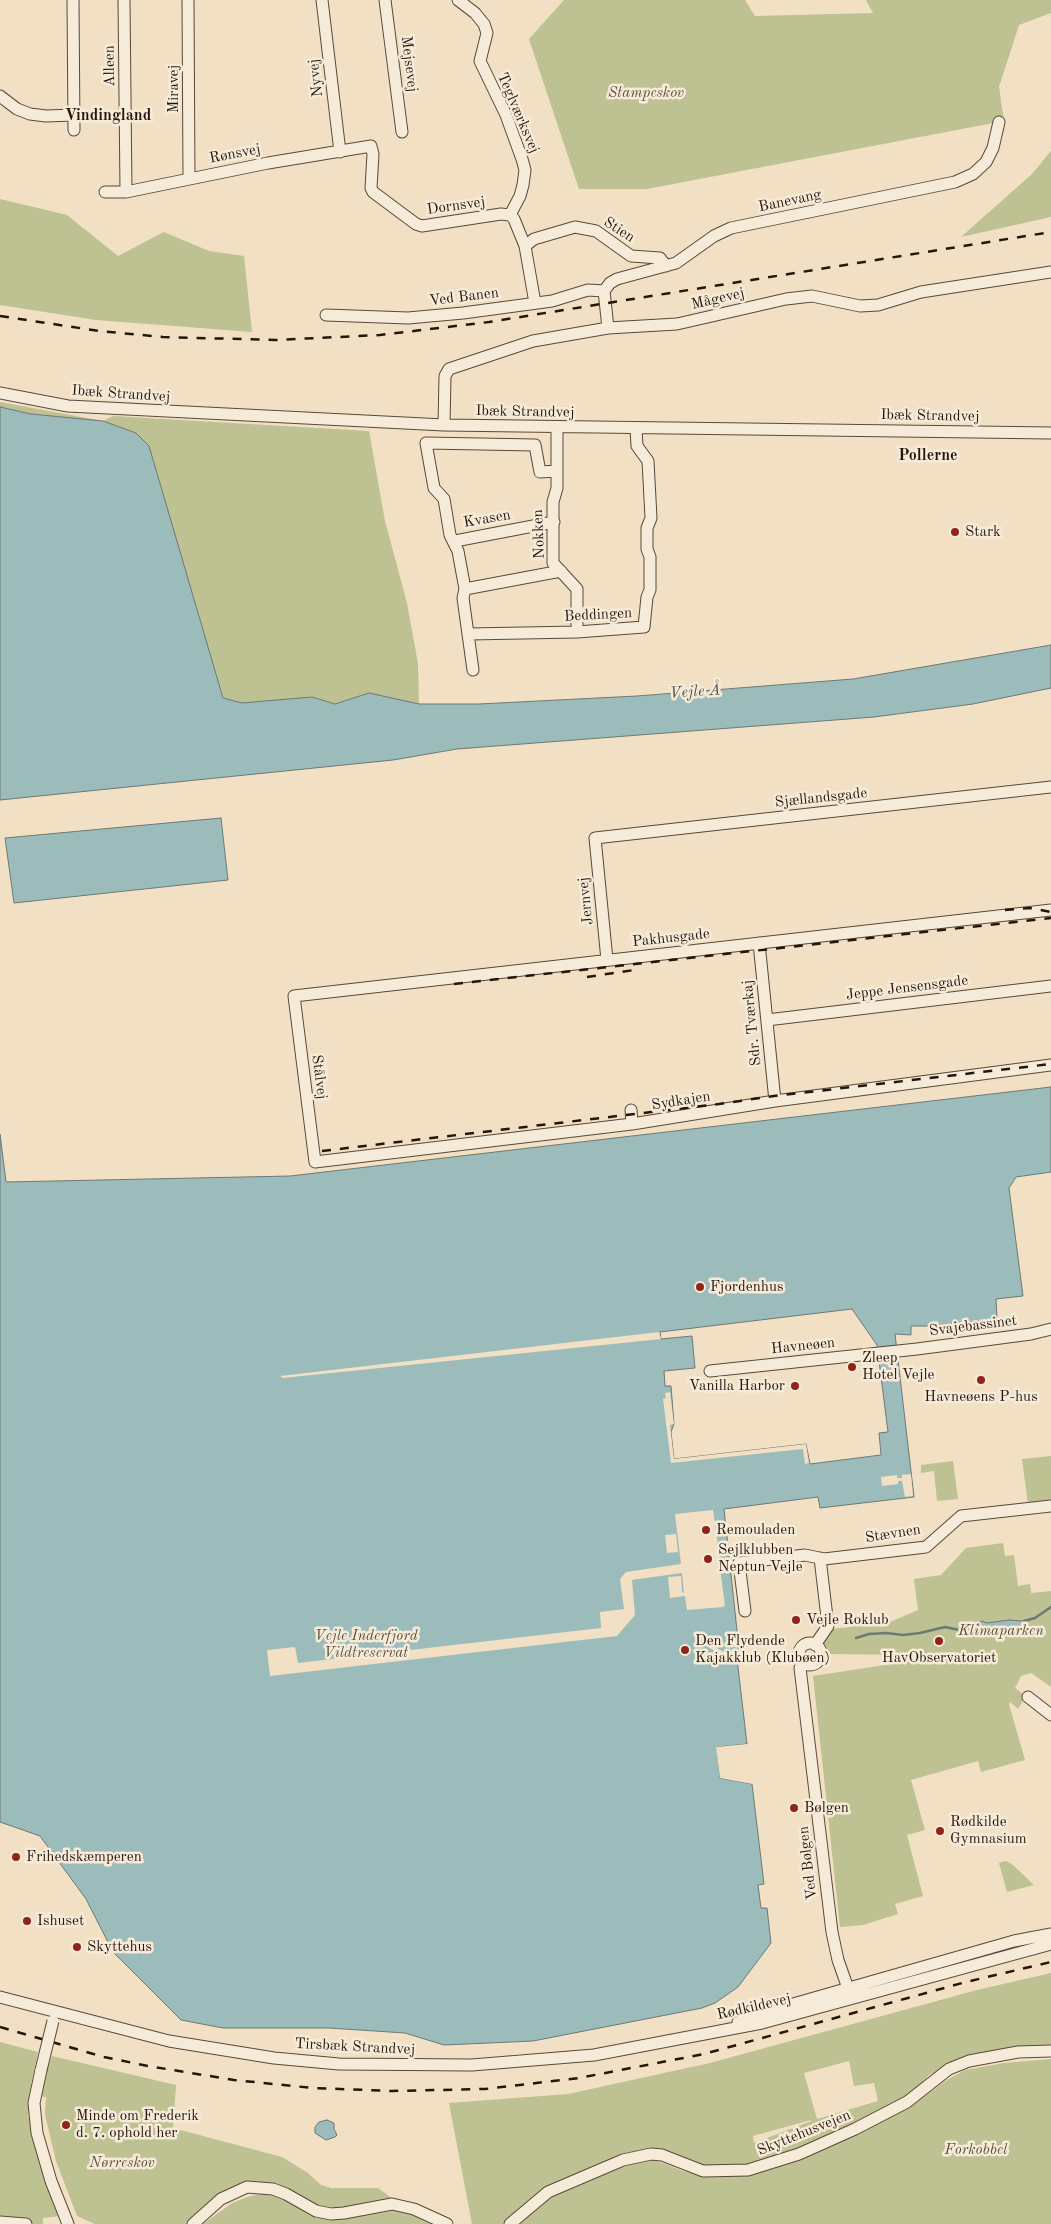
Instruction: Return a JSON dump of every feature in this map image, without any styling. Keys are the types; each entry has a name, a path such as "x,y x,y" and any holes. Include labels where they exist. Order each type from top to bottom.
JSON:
{"street":[{"path":"73,0 74,130"},
{"name":"Alleen","path":"124,0 126,192"},
{"name":"Miravej","path":"188,0 189,179"},
{"name":"Nyvej","path":"322,0 340,152"},
{"name":"Mejsevej","path":"385,0 402,132"},
{"name":"Teglværksvej","path":"458,0 475,13 484,24 487,33 480,61 506,115 525,170 520,196 510,215"},
{"path":"0,96 17,110 30,114 74,116"},
{"name":"Banevang","path":"604,291 610,283 617,279 666,266 687,256 714,236 731,228 955,182 973,174 986,162 993,148 1000,122"},
{"name":"Rønsvej","path":"105,192 126,192 371,146"},
{"name":"Dornsvej","path":"371,146 373,154 371,188 373,192 416,224 422,226 501,214 510,215"},
{"path":"510,215 514,218 525,246 532,276 535,303"},
{"name":"Stien","path":"525,246 534,239 576,227 596,231 631,256 660,258 666,266"},
{"name":"Mågevej","path":"444,425 445,376 449,369 533,341 608,328 677,324 786,299 812,296 860,306 878,305 921,292 1051,272"},
{"name":"Ved Banen","path":"326,315 408,318 552,301 588,290 604,291"},
{"path":"604,291 608,328"},
{"name":"Ibæk Strandvej","path":"0,393 36,401 78,406 444,425 557,428 1051,433"},
{"name":"Nokken","path":"557,428 557,488 553,502 553,563 576,589 577,632"},
{"name":"Beddingen","path":"469,634 577,632 644,627 647,597 650,590 650,557 647,549 647,528 651,518 648,461 637,446 636,429"},
{"name":"Kvasen","path":"473,670 463,598 464,589 455,540 450,535 444,498 434,488 426,443 535,445 540,472 557,471"},
{"name":"Kvasen","path":"455,540 554,522"},
{"path":"464,589 561,571"},
{"name":"Sjællandsgade","path":"595,838 1051,787"},
{"name":"Jernvej","path":"595,838 607,960"},
{"name":"Pakhusgade","path":"294,996 1051,910"},
{"name":"Sdr. Tværkaj","path":"759,943 775,1100"},
{"name":"Jeppe Jensensgade","path":"767,1020 1051,986"},
{"name":"Stålvej","path":"294,996 315,1162"},
{"name":"Sydkajen","path":"315,1162 632,1124 775,1100 1051,1065"},
{"path":"631,1110 632,1124"},
{"name":"Svajebassinet","path":"899,1351 999,1339 1051,1329"},
{"name":"Havneøen","path":"710,1371 899,1351"},
{"name":"Stævnen","path":"745,1611 739,1562 806,1555 820,1558 926,1547 961,1516 1051,1506"},
{"name":"Ved Bølgen","path":"820,1558 828,1626 815,1645 820,1654 818,1661 811,1665 803,1663 800,1668 832,1932 849,1993"},
{"path":"1028,1697 1051,1715"},
{"name":"Rødkildevej","path":"713,2032 762,2023 849,1993 1014,1941 1051,1934"},
{"name":"Rødkildevej","path":"849,1993 1051,1944"},
{"name":"Tirsbæk Strandvej","path":"0,1997 54,2017 169,2040 216,2049 330,2063 393,2066 472,2066 529,2062 594,2055 713,2032"},
{"path":"54,2017 34,2103 37,2132 51,2181 68,2224"},
{"name":"Skyttehusvejen","path":"510,2224 548,2192 623,2160 651,2154 662,2155 703,2170 748,2170 798,2154 855,2130 907,2102 949,2069 969,2061 1018,2052 1051,2051"},
{"path":"193,2224 221,2199 247,2186 280,2192 316,2211 331,2214 392,2204 414,2209 447,2224"},
{"path":"0,2222 26,2224"}],"green space":[{"name":"Stampeskov","path":"564,0 745,0 755,16 873,13 866,0 1051,0 1051,13 1019,25 999,87 1004,121 647,189 579,189 529,39"},
{"path":"1051,151 1051,217 961,237 1032,174"},
{"path":"0,199 67,215 118,256 164,232 209,251 244,256 252,332 96,320 0,305"},
{"path":"0,402 103,421 113,416 369,431 385,521 407,603 418,664 419,704 0,800","holes":["107,423 136,433 146,444","371,693 342,708 312,697 335,704"]},
{"path":"1051,1456 1051,1501 1028,1504 1022,1459"},
{"path":"953,1461 958,1499 937,1501 934,1471 921,1473 921,1465"},
{"name":"Klimaparken","path":"1003,1543 1005,1556 1014,1555 1018,1586 1030,1584 1031,1593 1051,1591 1051,1687 1031,1673 1021,1676 1015,1688 1023,1694 1024,1699 1018,1709 1010,1702 1009,1704 1025,1760 981,1772 978,1761 911,1780 925,1830 907,1835 923,1896 895,1904 898,1914 863,1925 840,1927 813,1676 956,1654 961,1666 956,1652 915,1655 825,1654 823,1640 827,1633 833,1629 890,1622 918,1610 914,1579 941,1575 966,1548"},
{"path":"1006,1861 1013,1865 1034,1885 1007,1892 999,1863"},
{"path":"1051,1973 1051,2045 970,2055 929,2075 915,2091 879,2114 801,2148 746,2167 709,2168 661,2151 605,2162 513,2220 503,2224 472,2224 449,2103 568,2094 710,2063 977,1990","holes":["849,2061 854,2086 874,2083 878,2101 817,2119 804,2073","811,2121 754,2143 753,2136"]},
{"name":"Nørreskov","path":"0,2042 38,2052 31,2084 28,2116 60,2216 43,2218 43,2224 0,2224"},
{"name":"Nørreskov","path":"52,2056 176,2085 173,2128 282,2157 308,2173 321,2185 331,2188 378,2188 393,2199 335,2208 317,2205 276,2183 253,2182 229,2189 187,2224 95,2224 77,2216 56,2161 45,2115 46,2097 38,2096"},
{"name":"Forkobbel","path":"1051,2059 1051,2224 518,2224 556,2193 639,2161 655,2160 683,2171 713,2177 749,2174 787,2164 909,2108 947,2080 965,2070 1004,2063"},
{"path":"261,2194 280,2197 310,2215 332,2220 392,2211 407,2211 435,2224 203,2224 232,2203"}],"water":[{"name":"Vejle Å","path":"0,407 31,414 103,421 136,433 149,446 223,698 242,703 312,697 335,704 369,693 419,704 479,704 637,696 853,679 1051,645 1051,688 973,704 874,717 457,749 393,760 0,800"},
{"path":"221,818 228,880 14,903 5,838"},
{"name":"Vejle Inderfjord Vildtreservat","path":"1051,1087 1051,1172 1016,1177 1009,1188 1023,1296 996,1299 997,1319 931,1326 911,1326 911,1335 895,1334 914,1497 820,1508 818,1497 724,1509 739,1649 736,1650 747,1744 717,1747 720,1778 752,1784 764,1884 758,1885 761,1908 767,1908 771,1943 738,1987 715,2003 702,2008 533,2041 444,2045 405,2033 329,2028 223,2028 181,2020 113,1952 86,1899 40,1836 0,1822 0,1134 6,1182 290,1176","holes":["852,1309 877,1345 888,1432 879,1433 881,1455 810,1464 806,1444 674,1459 671,1432 674,1424 671,1386 665,1386 664,1371 695,1368 692,1336 661,1339 660,1332"]},
{"path":"1027,1620 1026,1630 1014,1636 996,1627 989,1628 981,1636 971,1636 969,1630 982,1621 987,1623"},
{"path":"327,2120 334,2123 337,2135 326,2140 315,2133 315,2127 319,2122"}],"pier":[{"path":"659,1332 661,1339 283,1378 280,1376"},
{"path":"670,1392 674,1424 670,1425 674,1459 806,1444 809,1463 805,1464 803,1449 671,1463 663,1399 666,1398 665,1393"},
{"path":"911,1474 913,1496 905,1497 902,1481 898,1481 898,1484 882,1486 881,1477 897,1475 897,1478 902,1478 902,1475"},
{"path":"713,1510 720,1560 730,1559 731,1568 720,1569 725,1605 723,1607 687,1610 685,1596 670,1598 668,1577 681,1576 682,1592 684,1593 682,1573 632,1580 635,1615 617,1636 270,1676 267,1650 295,1647 298,1663 601,1628 600,1612 624,1609 620,1579 626,1572 681,1564 675,1514"},
{"path":"676,1534 678,1552 667,1553 665,1535"},
{"path":"704,1641 724,1652 736,1650 737,1654 699,1659 698,1654 716,1652 706,1646"},
{"path":"747,1744 748,1746 719,1750 722,1776 752,1781 752,1784 720,1778 716,1747"}],"waterway":[{"path":"1024,1621 1035,1618 1051,1607"},
{"path":"856,1638 869,1634 903,1635 920,1633 945,1627 959,1630 972,1629"}],"railway":[{"path":"0,316 99,331 163,337 275,340 380,335 489,322 1051,232"},
{"path":"1005,910 1030,908 1051,912"},
{"path":"454,984 1051,918"},
{"path":"587,977 634,970"},
{"path":"322,1151 1051,1064"},
{"path":"0,2027 104,2057 234,2080 313,2088 392,2091 485,2089 579,2078 704,2054 966,1982 1051,1962"}],"place":[{"name":"Stark","path":"955,532"},
{"name":"Fjordenhus","path":"700,1287"},
{"name":"Zleep Hotel Vejle","path":"852,1367"},
{"name":"Havneøens P-hus","path":"981,1380"},
{"name":"Vanilla Harbor","path":"795,1386"},
{"name":"Remouladen","path":"706,1530"},
{"name":"Sejlklubben Neptun Vejle","path":"708,1559"},
{"name":"Vejle Roklub","path":"796,1620"},
{"name":"HavObservatoriet","path":"939,1641"},
{"name":"Den Flydende Kajakklub (Klubøen)","path":"685,1650"},
{"name":"Bølgen","path":"794,1808"},
{"name":"Rødkilde Gymnasium","path":"940,1831"},
{"name":"Frihedskæmperen","path":"16,1857"},
{"name":"Ishuset","path":"27,1921"},
{"name":"Skyttehus","path":"77,1947"},
{"name":"Minde om Frederik d. 7. ophold her","path":"66,2125"}],"district":[{"name":"Vindingland","path":"108,116"},
{"name":"Pollerne","path":"928,456"}]}
